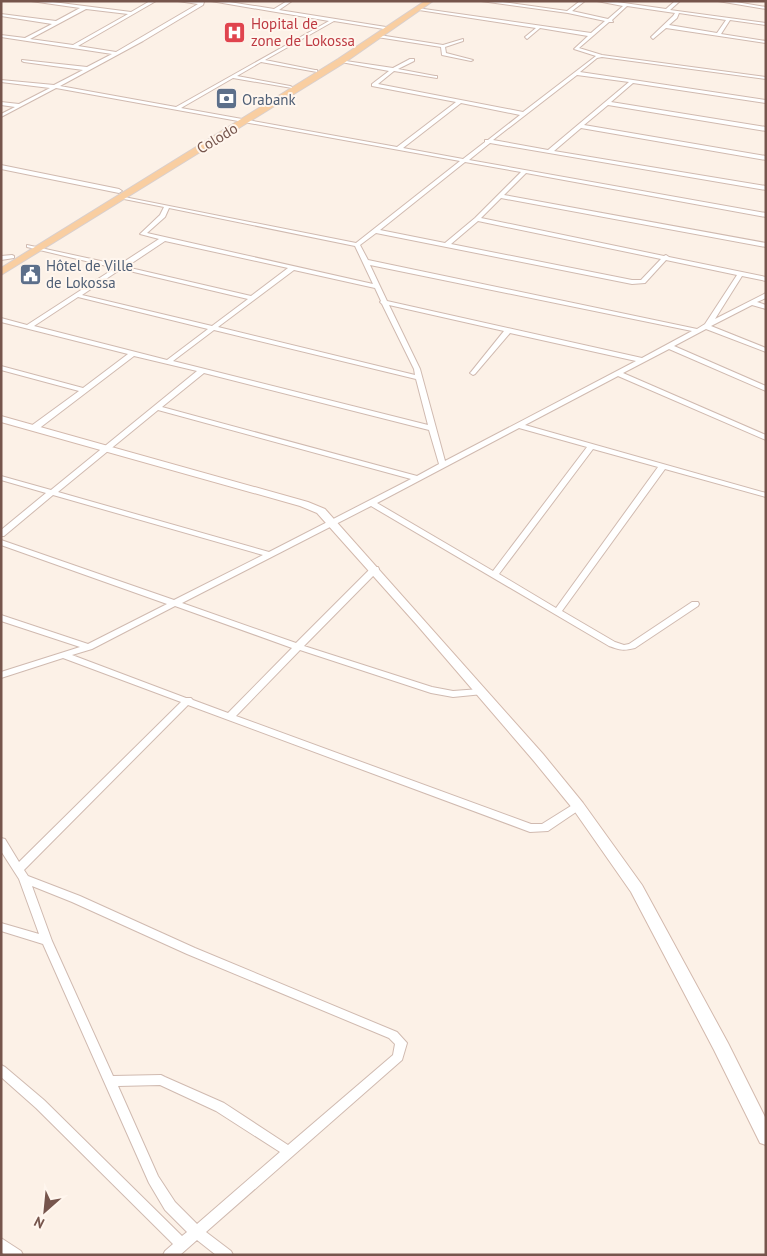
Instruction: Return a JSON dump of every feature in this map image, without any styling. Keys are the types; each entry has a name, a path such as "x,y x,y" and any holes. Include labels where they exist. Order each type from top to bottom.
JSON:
{"main road":[{"name":"Colodo","path":"240,121 315,71 420,5 430,1"},
{"name":"Colodo","path":"1,264 341,61 379,36 420,5"},
{"name":"Colodo","path":"1,272 117,194"},
{"path":"1,419 314,507 332,522 538,756 578,806 638,889 718,1040 766,1138"}],"street":[{"path":"33,1 130,13"},
{"path":"75,46 154,1"},
{"path":"180,1 201,4"},
{"path":"1,116 57,87 206,1"},
{"path":"212,1 231,2 275,11 384,28"},
{"path":"275,11 290,1"},
{"path":"483,1 568,12 611,21"},
{"path":"568,12 583,1"},
{"path":"600,1 766,24"},
{"path":"667,10 678,1"},
{"path":"720,1 766,8"},
{"path":"420,5 592,35"},
{"path":"626,5 611,21 576,49 602,56 766,78"},
{"path":"28,39 85,8"},
{"path":"653,38 675,17 676,12"},
{"path":"1,15 58,23"},
{"path":"718,35 729,19"},
{"path":"176,109 333,20"},
{"path":"665,26 766,42"},
{"path":"527,38 539,27"},
{"path":"1,36 117,53"},
{"path":"379,36 443,46 461,40"},
{"path":"443,46 444,54 471,60"},
{"path":"1,167 167,206 357,245 596,57 602,56"},
{"path":"412,60 393,70 374,85 525,114"},
{"path":"24,61 88,69"},
{"path":"261,61 315,71"},
{"path":"341,61 435,77"},
{"path":"576,73 766,102"},
{"path":"234,77 290,87"},
{"path":"1,81 57,87 766,214"},
{"path":"549,152 632,82"},
{"path":"398,149 460,102"},
{"path":"1,103 21,106"},
{"path":"607,103 766,129"},
{"path":"579,126 766,158"},
{"path":"488,141 766,188"},
{"path":"446,245 478,219 525,171"},
{"path":"1,172 117,194"},
{"path":"501,196 766,245"},
{"path":"167,206 163,216 144,234 375,286"},
{"path":"478,219 766,279"},
{"path":"375,231 639,283 643,282 666,257"},
{"path":"28,327 164,239"},
{"path":"357,245 375,286 417,369 442,464"},
{"path":"29,246 253,298"},
{"path":"1,258 12,257"},
{"path":"366,262 699,331"},
{"path":"168,362 292,268"},
{"path":"707,327 741,273"},
{"path":"76,295 419,378"},
{"path":"1,674 90,647 268,554 371,503 766,295"},
{"path":"383,302 642,360"},
{"path":"754,303 766,307"},
{"path":"1,320 431,428"},
{"path":"707,327 766,350"},
{"path":"473,373 509,330"},
{"path":"669,346 766,389"},
{"path":"34,428 132,354"},
{"path":"1,368 84,390"},
{"path":"1,534 202,371"},
{"path":"617,373 766,438"},
{"path":"157,408 417,478"},
{"path":"517,425 766,494"},
{"path":"494,575 591,446"},
{"path":"557,612 663,466"},
{"path":"1,478 268,554"},
{"path":"371,503 612,644 623,648 632,646 695,604"},
{"path":"1,542 298,647 443,693 480,692"},
{"path":"230,716 375,569"},
{"path":"1,618 90,647"},
{"path":"65,656 530,828 544,828 578,806"},
{"path":"21,874 188,700"},
{"path":"1,842 21,874 47,941 153,1179 170,1206 195,1231 226,1255"},
{"path":"21,874 191,951 392,1034 401,1044 398,1057 195,1231 170,1255"},
{"path":"1,927 47,941"},
{"path":"1,1070 40,1104 181,1244"},
{"path":"110,1081 161,1080 220,1107 288,1151"},
{"path":"1,1244 16,1255"}],"place":[{"name":"Hopital de zone de Lokossa","path":"235,32"},
{"name":"Orabank","path":"226,99"},
{"name":"Hôtel de Ville de Lokossa","path":"30,274"}]}
